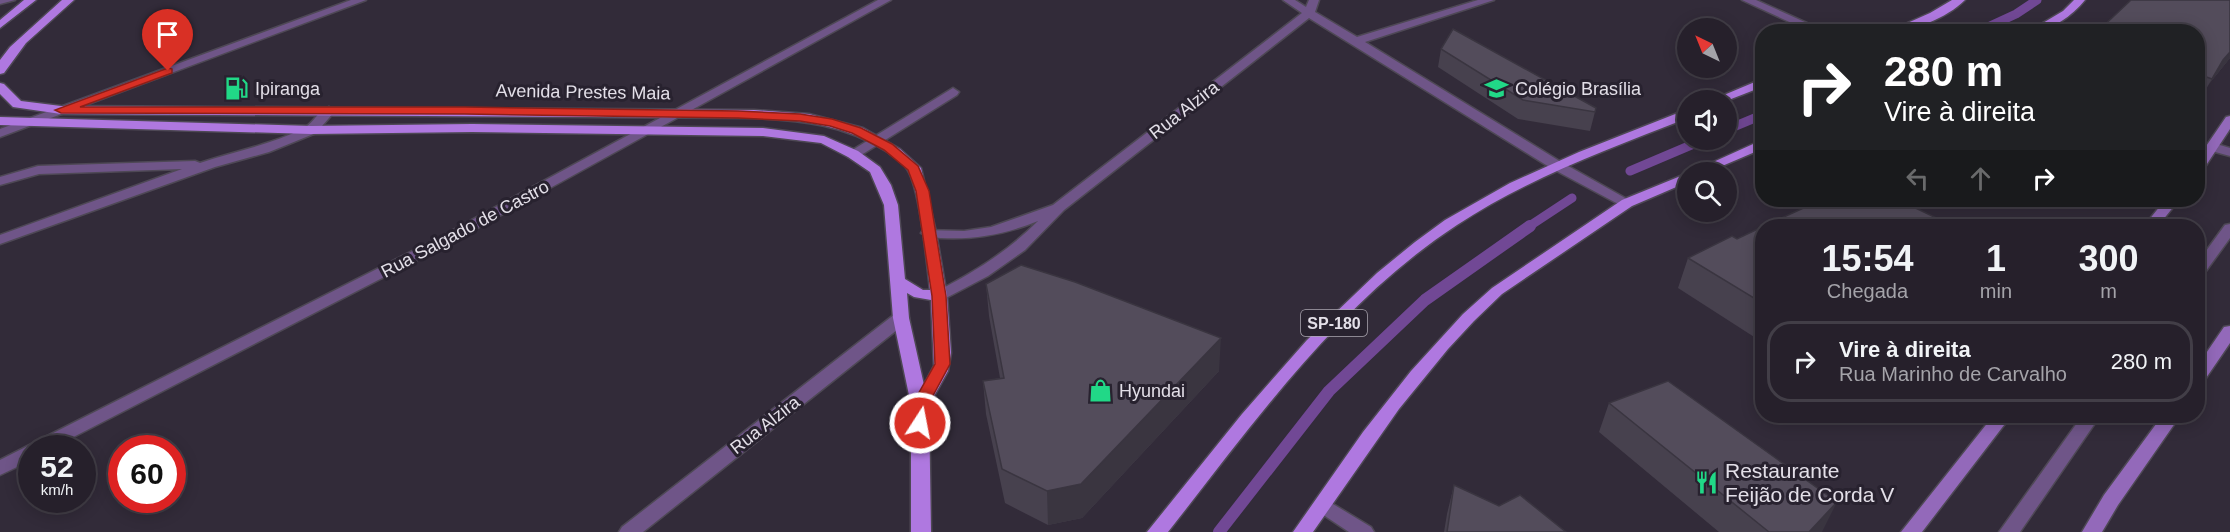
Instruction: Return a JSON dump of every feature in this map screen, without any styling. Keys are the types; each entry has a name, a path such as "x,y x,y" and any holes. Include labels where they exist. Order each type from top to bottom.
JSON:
{"main road":[{"path":"0,25 31,0"},
{"path":"0,70 16,47 69,0"},
{"path":"1912,24 1934,15 1960,0"},
{"path":"2047,24 2067,13 2080,0"},
{"path":"1737,93 1755,86"},
{"name":"Avenida Prestes Maia","path":"0,87 18,104 61,110 465,111 800,117 832,123 876,140 914,168 923,191 939,296 943,364 920,405"},
{"name":"SP-180","path":"1157,532 1274,386 1360,297 1429,238 1476,207 1556,165 1677,117"},
{"path":"2205,158 2230,120"},
{"name":"Avenida Prestes Maia","path":"0,121 311,130 472,128 763,132 824,140 853,154 875,171 884,185 891,205 901,318 920,405 926,529"},
{"path":"1721,162 1755,147"},
{"path":"1303,532 1435,352 1478,306 1628,203 1677,182"},
{"path":"2157,219 2166,207"},
{"path":"896,280 919,294 939,296"},
{"path":"2205,367 2230,331"},
{"path":"1911,532 1997,423"},
{"path":"2092,532 2111,500 2166,423"}],"street":[{"path":"0,1 10,0"},
{"path":"0,133 361,0"},
{"name":"Rua Salgado de Castro","path":"63,435 447,239 886,0"},
{"path":"1288,0 1556,165 1628,203"},
{"path":"1309,13 1314,0"},
{"path":"1357,41 1489,0"},
{"path":"1747,0 1803,24"},
{"name":"Rua Alzira","path":"939,296 983,273 1020,247 1059,207 1309,13"},
{"path":"853,154 953,92"},
{"path":"0,240 210,164 264,149 311,130 329,111"},
{"path":"2213,147 2230,152"},
{"path":"0,181 38,170 210,164"},
{"name":"Rua Alzira","path":"928,233 963,237 989,234 1059,207"},
{"path":"2205,262 2230,228"},
{"name":"Rua Alzira","path":"629,532 901,318"},
{"path":"2009,532 2086,423"},
{"path":"0,468 18,459"},
{"path":"1323,505 1364,532"}],"building":[{"path":"2131,0 2230,0 2230,52 2212,79 2205,76 2205,24 2106,24"},
{"path":"1453,29 1596,108 1595,112 1523,100 1441,49"},
{"path":"1806,207 1914,207 1938,219 1779,219"},
{"path":"1755,230 1755,299 1688,258 1732,236 1737,239"},
{"name":"Hyundai","path":"1021,265 1075,282 1221,338 1081,484 1047,491 1002,469 983,381 1004,378 986,284"},
{"path":"1668,381 1837,502 1809,532 1769,532 1609,403"},
{"path":"1454,485 1499,506 1520,495 1566,532 1447,532"}],"waterway":[{"path":"1994,24 2016,14 2037,0"},
{"path":"1737,125 1755,118"},
{"path":"1630,171 1679,150"},
{"path":"1528,227 1572,198"},
{"path":"1219,532 1329,391 1425,300 1530,226"}],"place":[{"name":"Ipiranga","path":"237,89"},
{"name":"Colégio Brasília","path":"1497,89"},
{"name":"Hyundai","path":"1101,391"},
{"name":"Restaurante Feijão de Corda V","path":"1707,482"}],"route":[{"path":"168,71 61,110 738,114 800,117 832,123 876,140 914,168 923,191 939,296 943,364 920,405 920,423"}]}
